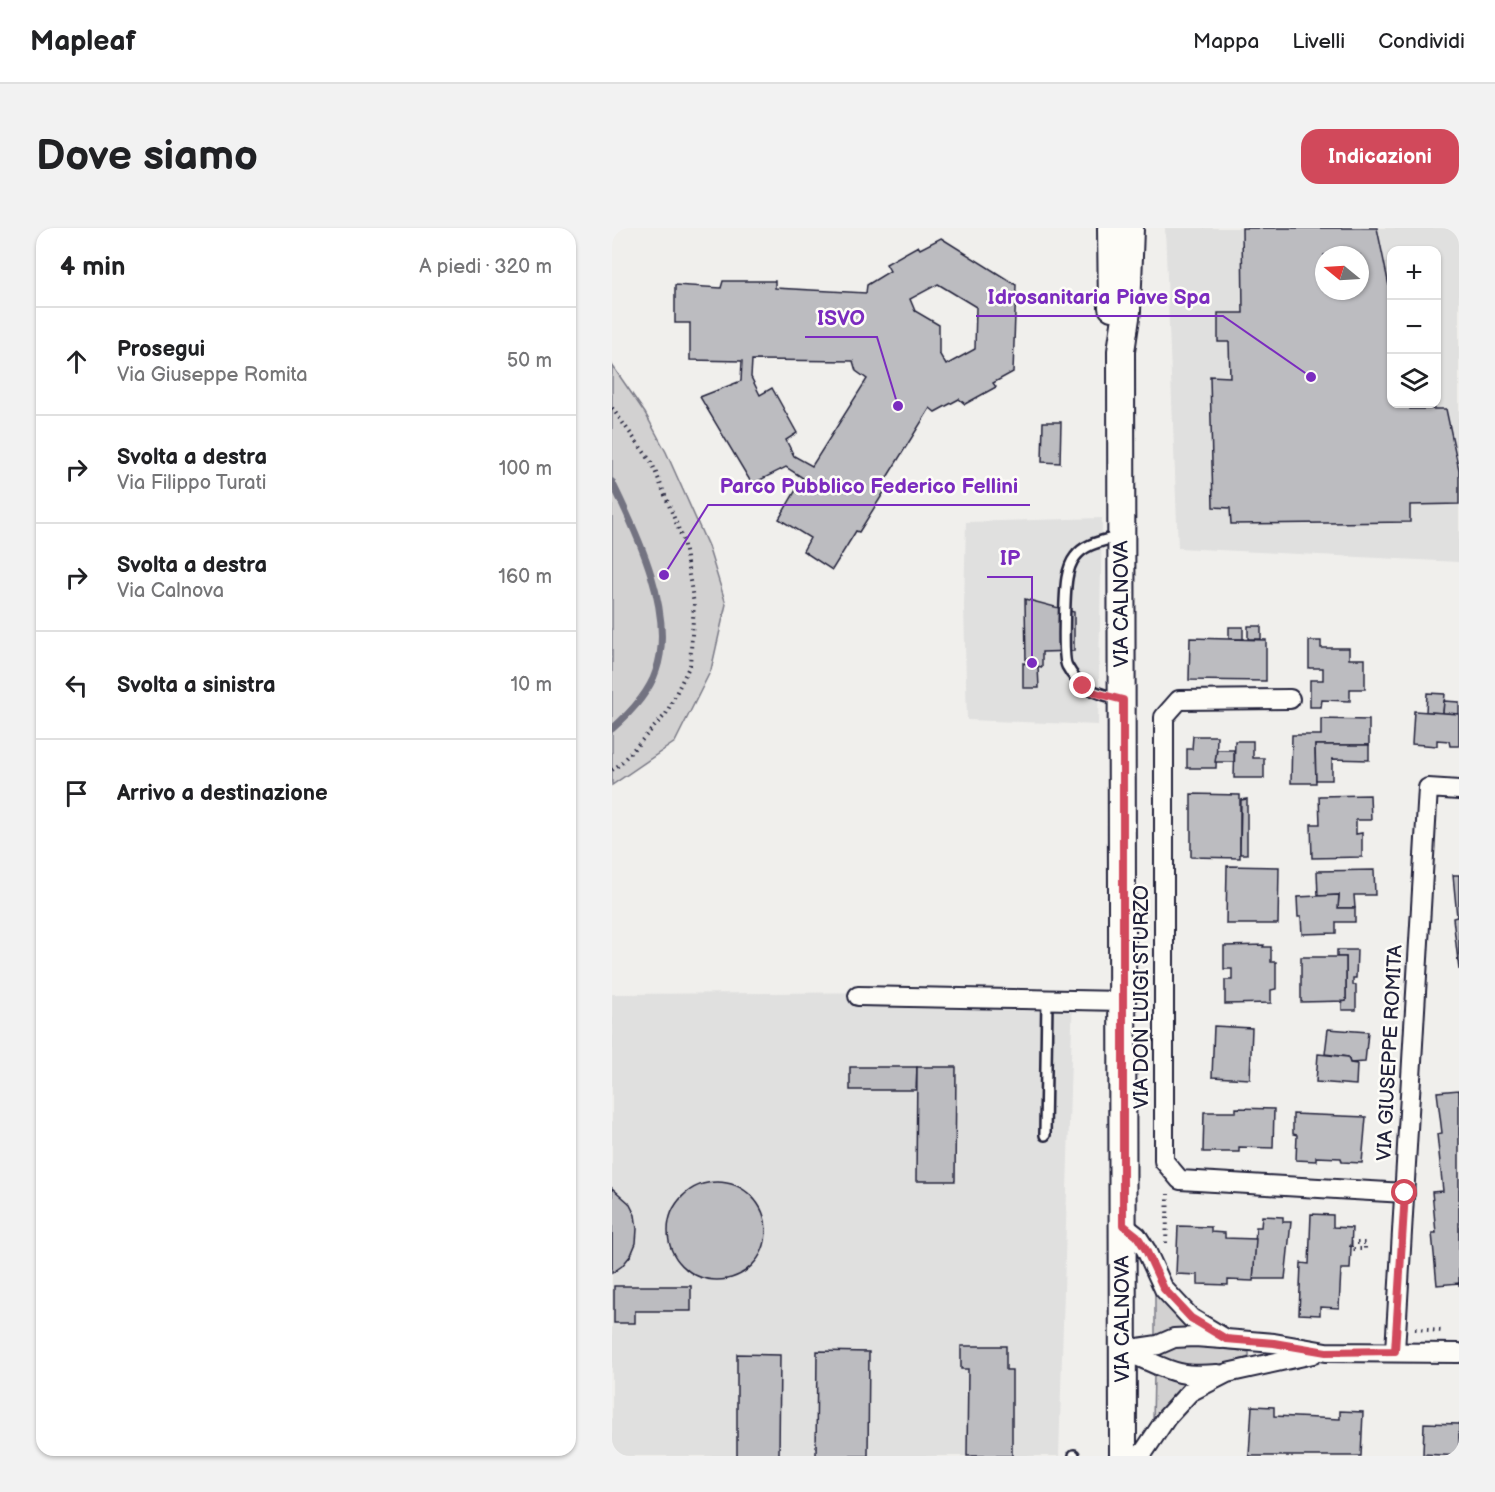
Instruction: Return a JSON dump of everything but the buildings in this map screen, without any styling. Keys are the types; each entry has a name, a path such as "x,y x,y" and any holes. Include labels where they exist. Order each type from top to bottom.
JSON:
{"main road":[{"name":"VIA CALNOVA","path":"1111,228 1113,315 1121,351"},
{"name":"VIA CALNOVA","path":"1124,1456 1121,351 1127,311 1130,228"}],"street":[{"name":"VIA CALNOVA","path":"1121,228 1121,240 1129,259"},
{"name":"VIA DON LUIGI STURZO","path":"1290,699 1179,700 1164,717 1164,1161 1180,1180 1405,1193"},
{"name":"VIA GIUSEPPE ROMITA","path":"1395,1351 1428,788 1459,790"},
{"path":"858,996 1123,1001"},
{"path":"1123,1225 1137,1236 1146,1250 1164,1289 1191,1318 1226,1339"},
{"path":"1122,1351 1158,1345 1174,1338 1195,1336 1274,1343 1326,1352 1459,1353"},
{"path":"1122,1351 1139,1355 1179,1373 1201,1375 1227,1373 1326,1352"},
{"path":"1139,1456 1167,1417 1190,1392 1227,1373"}],"lane":[{"path":"1122,535 1088,546 1074,558 1067,577 1065,664 1083,686 1096,693 1123,700"},
{"path":"1045,1135 1047,1000"}],"path":[{"path":"612,408 652,463 683,540 694,604 690,665 666,714 612,770"},
{"path":"1166,1247 1168,1192"},
{"path":"1397,1328 1449,1331"}],"shaded area":[{"path":"1165,228 1459,228 1459,562 1178,548"},
{"path":"612,365 645,413 666,452 708,546 726,604 711,670 675,742 612,785"},
{"path":"1102,518 1098,725 967,720 964,606 966,522"},
{"path":"1073,991 1059,1456 612,1456 612,994"},
{"path":"1155,1293 1180,1321 1193,1330 1155,1338"},
{"path":"1196,1345 1249,1352 1249,1357 1212,1366 1191,1366 1155,1355 1172,1347"},
{"path":"1154,1373 1166,1379 1189,1384 1153,1423"}],"waterway":[{"path":"612,482 651,574 661,625 661,649 653,679 638,703 612,729"}],"place":[{"name":"Idrosanitaria Piave Spa","path":"1311,377"},
{"name":"ISVO","path":"898,406"},
{"name":"Parco Pubblico Federico Fellini","path":"664,575"},
{"name":"IP","path":"1032,663"}],"route":[{"path":"1083,686 1096,693 1123,700 1123,1225 1137,1236 1146,1250 1164,1289 1191,1318 1226,1339 1274,1343 1326,1352 1395,1351 1405,1193"}]}
